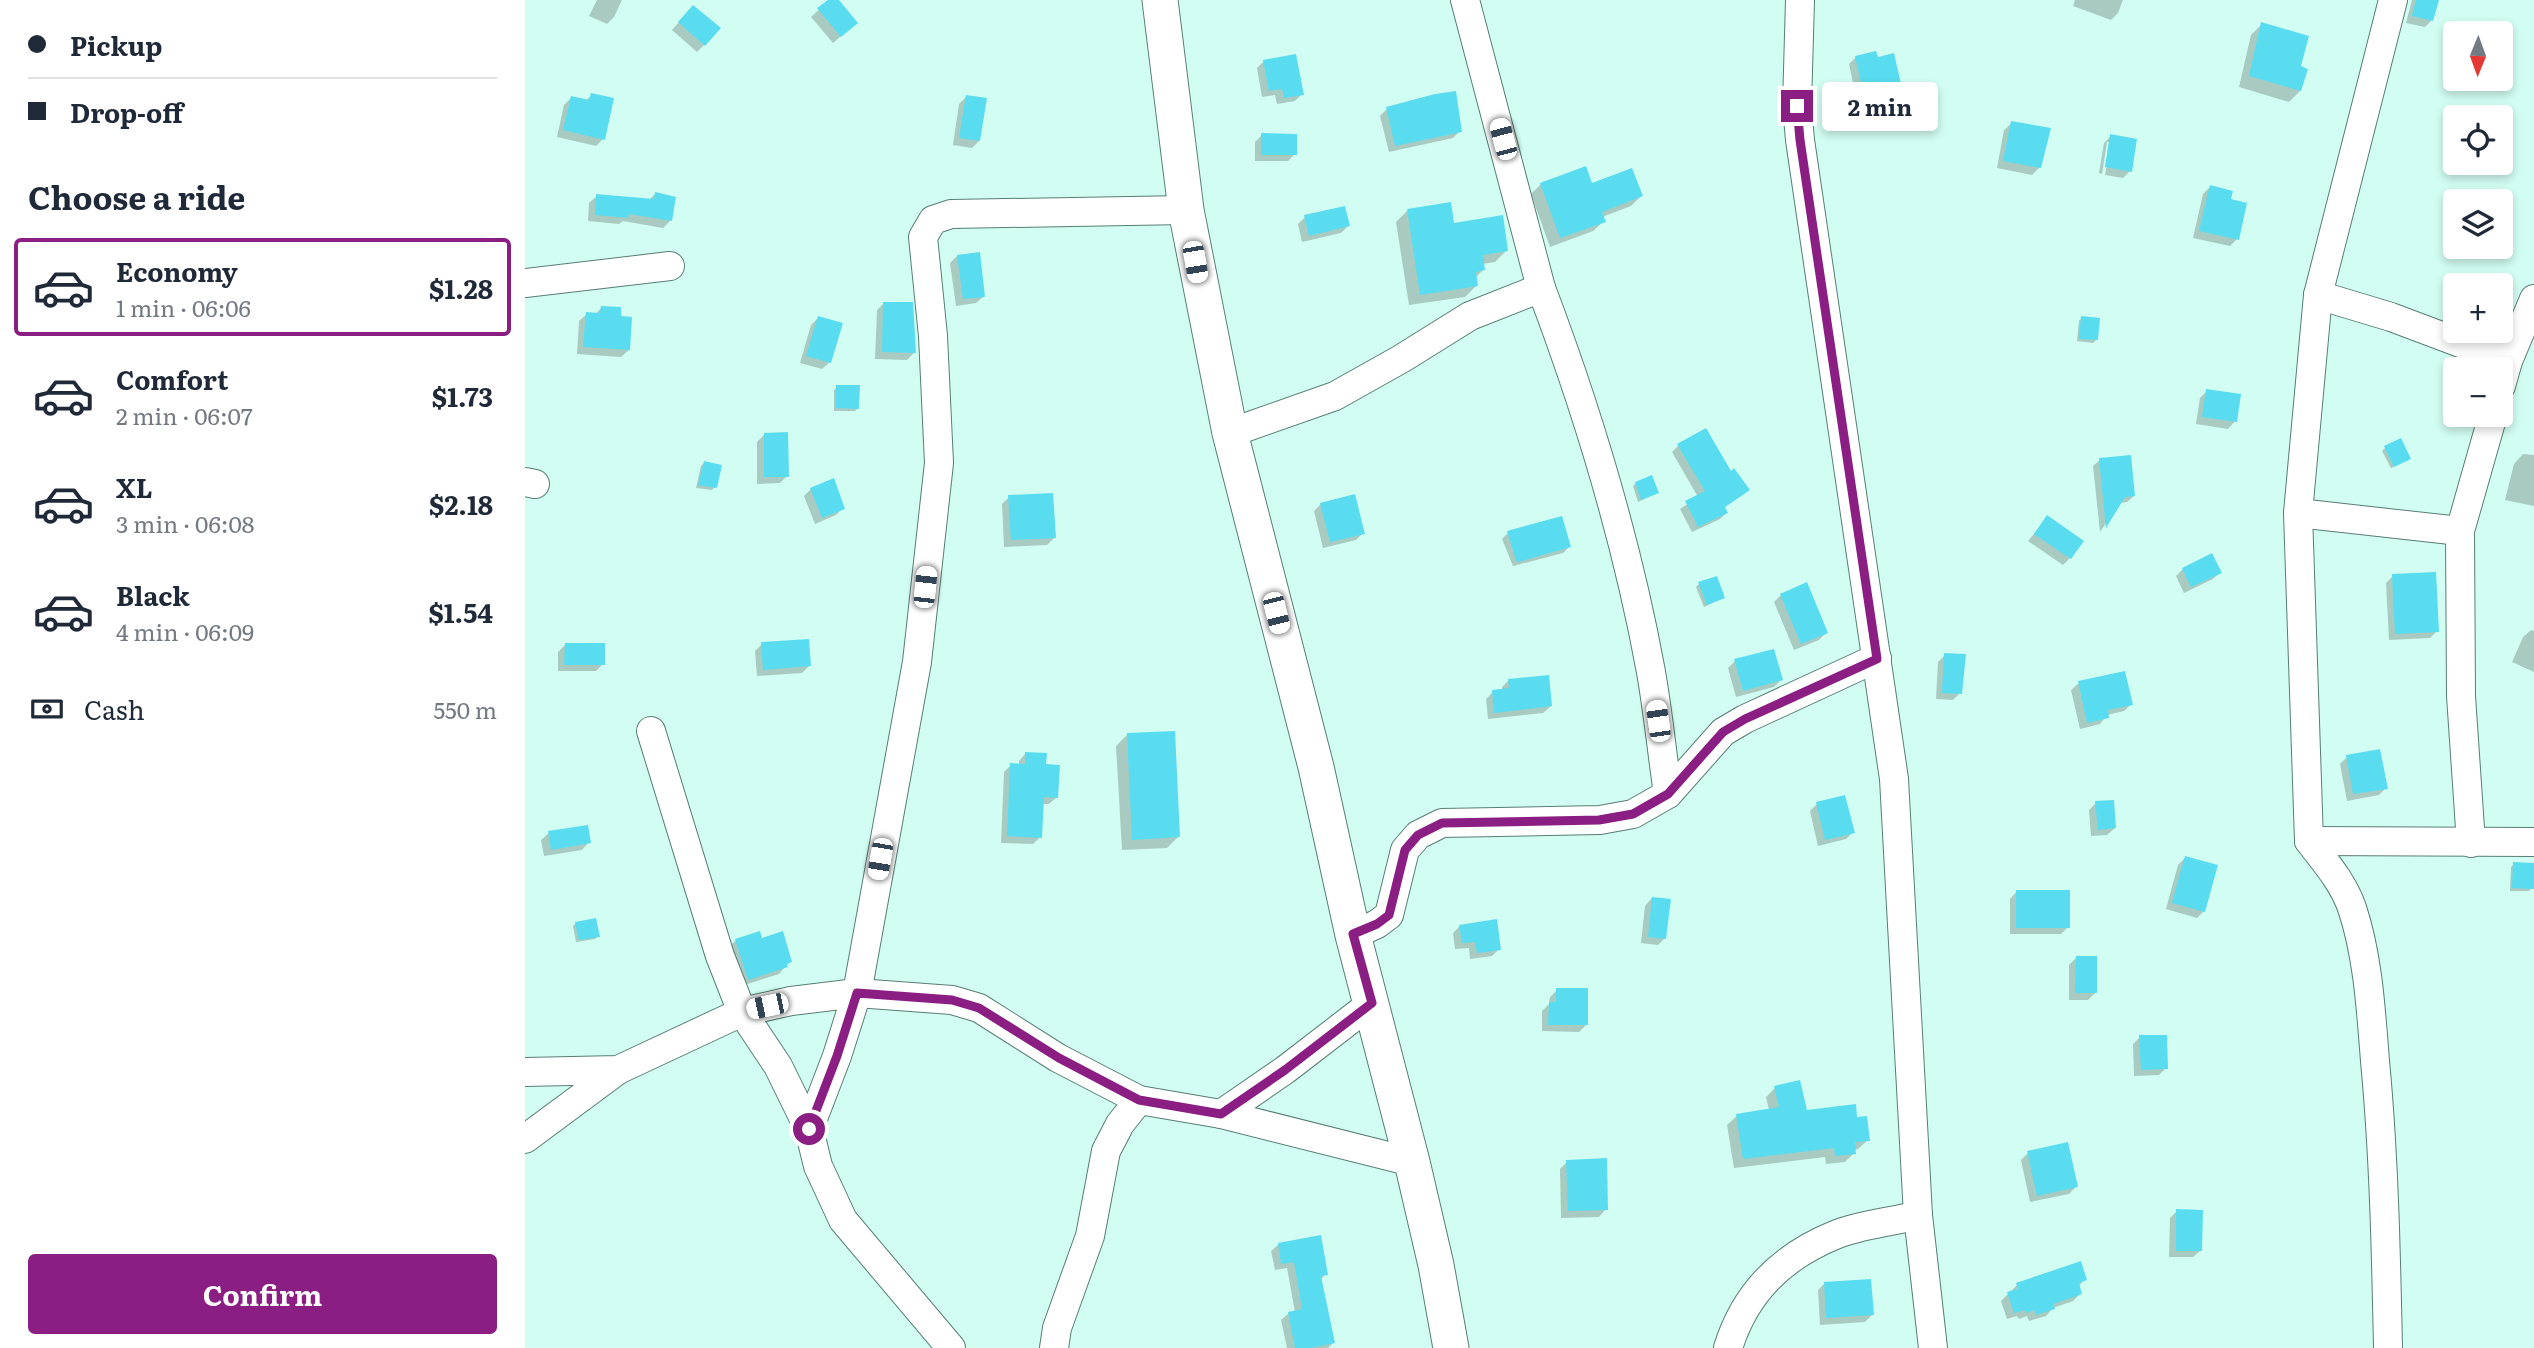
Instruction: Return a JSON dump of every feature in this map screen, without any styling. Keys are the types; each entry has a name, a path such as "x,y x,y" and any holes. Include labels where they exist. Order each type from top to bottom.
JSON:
{"street":[{"path":"1160,0 1186,210 1230,433 1316,767 1353,934 1412,1161 1436,1265 1451,1348"},
{"path":"1465,0 1541,288 1573,372 1617,521 1651,672 1668,794"},
{"path":"1800,0 1797,106 1800,140 1894,779 1919,1216 1933,1348"},
{"path":"2388,1348 2386,1205 2371,1011 2359,936 2351,906 2339,880 2309,841 2298,513 2318,295 2393,0"},
{"path":"809,1129 837,1056 857,993 917,662 939,463 933,336 923,237 933,220 951,214 1186,210"},
{"path":"525,283 670,266"},
{"path":"1230,433 1335,396 1470,316 1541,288"},
{"path":"2318,295 2391,317 2470,357"},
{"path":"2511,357 2534,299"},
{"path":"2471,843 2461,696 2460,531 2490,427"},
{"path":"2298,513 2460,531"},
{"path":"1353,934 1377,924 1389,915 1405,850 1418,835 1442,823 1599,820 1633,814 1668,794 1723,732 1745,719 1877,659"},
{"path":"651,731 720,957 742,1012 778,1066 809,1129 818,1166 843,1220 951,1348"},
{"path":"2309,841 2534,842"},
{"path":"525,1139 618,1070 742,1012 791,1001 857,993 952,1000 979,1008 1059,1058 1139,1100 1221,1114 1412,1161"},
{"path":"1221,1114 1285,1070 1372,1003"},
{"path":"525,1072 618,1070"},
{"path":"1054,1348 1057,1328 1090,1236 1106,1151 1139,1100"},
{"path":"1728,1348 1735,1326 1752,1297 1779,1266 1835,1235 1919,1216"}],"building":[{"path":"828,0 839,0 858,23 841,37 817,8"},
{"path":"2416,0 2439,0 2433,21 2412,16"},
{"path":"693,5 721,28 705,46 678,22"},
{"path":"2261,22 2309,36 2301,66 2308,69 2301,91 2249,76"},
{"path":"1876,51 1878,57 1894,53 1904,97 1866,105 1855,56"},
{"path":"1296,54 1304,95 1284,98 1282,89 1269,91 1263,60"},
{"path":"1456,91 1462,132 1395,146 1386,107"},
{"path":"591,93 614,98 605,140 563,130 571,96 589,100"},
{"path":"966,95 987,98 980,141 959,138"},
{"path":"2011,121 2051,128 2041,168 2003,161"},
{"path":"1261,133 1297,134 1297,155 1261,155"},
{"path":"2110,134 2137,139 2132,172 2105,167"},
{"path":"1586,166 1592,183 1632,168 1643,196 1602,212 1606,222 1560,238 1540,183"},
{"path":"2210,185 2233,191 2231,199 2247,203 2239,240 2199,231"},
{"path":"655,192 676,197 672,221 629,214 628,218 595,215 596,194 654,199"},
{"path":"1451,202 1454,223 1503,215 1508,251 1483,255 1485,270 1476,272 1478,286 1420,295 1407,209"},
{"path":"1345,206 1350,226 1309,236 1304,215"},
{"path":"980,252 985,297 963,299 957,255"},
{"path":"883,302 913,302 916,353 882,352"},
{"path":"601,306 621,307 621,316 632,317 630,350 583,347 586,312 600,313"},
{"path":"818,316 843,323 831,363 806,356"},
{"path":"2081,316 2100,318 2098,340 2079,339"},
{"path":"836,385 860,385 859,409 836,408"},
{"path":"2206,389 2241,394 2237,422 2202,417"},
{"path":"1706,428 1731,471 1734,468 1750,490 1725,507 1728,513 1698,527 1685,501 1705,491 1677,444"},
{"path":"788,432 789,477 764,477 764,433"},
{"path":"2401,438 2411,459 2394,467 2384,446"},
{"path":"2131,455 2135,496 2125,497 2106,528 2099,458"},
{"path":"704,461 722,465 717,488 698,485"},
{"path":"1652,475 1659,493 1641,500 1635,482"},
{"path":"834,478 845,509 822,518 810,488"},
{"path":"1053,493 1056,538 1011,540 1008,495"},
{"path":"1355,494 1365,534 1330,542 1320,503"},
{"path":"2047,515 2084,541 2071,559 2034,534"},
{"path":"1562,516 1571,547 1518,562 1516,560 1507,531"},
{"path":"2212,553 2222,573 2191,587 2182,568"},
{"path":"2436,572 2439,632 2395,634 2392,574"},
{"path":"1717,576 1725,598 1707,605 1698,582"},
{"path":"1807,582 1828,633 1801,644 1780,594"},
{"path":"809,639 811,666 763,670 761,642"},
{"path":"565,643 605,643 605,665 564,665"},
{"path":"1774,649 1783,680 1743,691 1734,659"},
{"path":"1944,653 1966,654 1962,694 1942,693"},
{"path":"2125,671 2133,705 2108,710 2109,718 2087,723 2078,681"},
{"path":"1549,675 1552,706 1494,713 1492,690 1509,688 1508,679"},
{"path":"1175,731 1180,837 1132,840 1127,733"},
{"path":"2380,749 2388,789 2353,794 2346,755"},
{"path":"1025,752 1047,753 1046,764 1060,765 1058,798 1044,797 1042,838 1007,836 1010,763 1025,764"},
{"path":"1845,795 1855,833 1825,840 1816,802"},
{"path":"2114,800 2116,828 2098,830 2095,801"},
{"path":"588,825 591,843 551,850 548,831"},
{"path":"2185,856 2218,865 2205,912 2172,903"},
{"path":"2513,862 2534,863 2534,889 2512,888"},
{"path":"2016,890 2070,890 2070,928 2016,928"},
{"path":"1652,897 1671,899 1666,939 1648,937"},
{"path":"596,918 600,937 579,940 575,922"},
{"path":"1497,919 1501,950 1477,953 1475,942 1462,943 1459,925"},
{"path":"760,931 762,938 783,931 792,962 787,964 788,967 748,980 735,939"},
{"path":"2076,956 2097,956 2097,993 2075,993"},
{"path":"1556,988 1588,988 1588,1025 1548,1025 1549,1002 1556,1002"},
{"path":"2139,1035 2167,1035 2168,1069 2141,1070"},
{"path":"1800,1080 1807,1110 1856,1104 1857,1117 1867,1116 1870,1141 1855,1142 1856,1154 1835,1156 1834,1148 1743,1159 1736,1114 1779,1107 1774,1086"},
{"path":"2068,1142 2078,1187 2037,1196 2027,1151"},
{"path":"1607,1158 1608,1210 1568,1211 1566,1160"},
{"path":"2176,1209 2203,1210 2202,1251 2176,1251"},
{"path":"1321,1235 1328,1275 1321,1276 1335,1343 1295,1348 1288,1312 1302,1309 1294,1262 1281,1264 1278,1243"},
{"path":"2081,1261 2087,1280 2079,1283 2082,1294 2053,1304 2055,1309 2036,1315 2034,1310 2014,1313 2007,1292 2018,1289 2016,1283"},
{"path":"1871,1279 1874,1315 1826,1318 1824,1282"}],"route":[{"path":"809,1129 837,1056 857,993 952,1000 979,1008 1059,1058 1139,1100 1221,1114 1285,1070 1372,1003 1353,934 1377,924 1389,915 1405,850 1418,835 1442,823 1599,820 1633,814 1668,794 1723,732 1745,719 1877,659 1797,106"}]}
